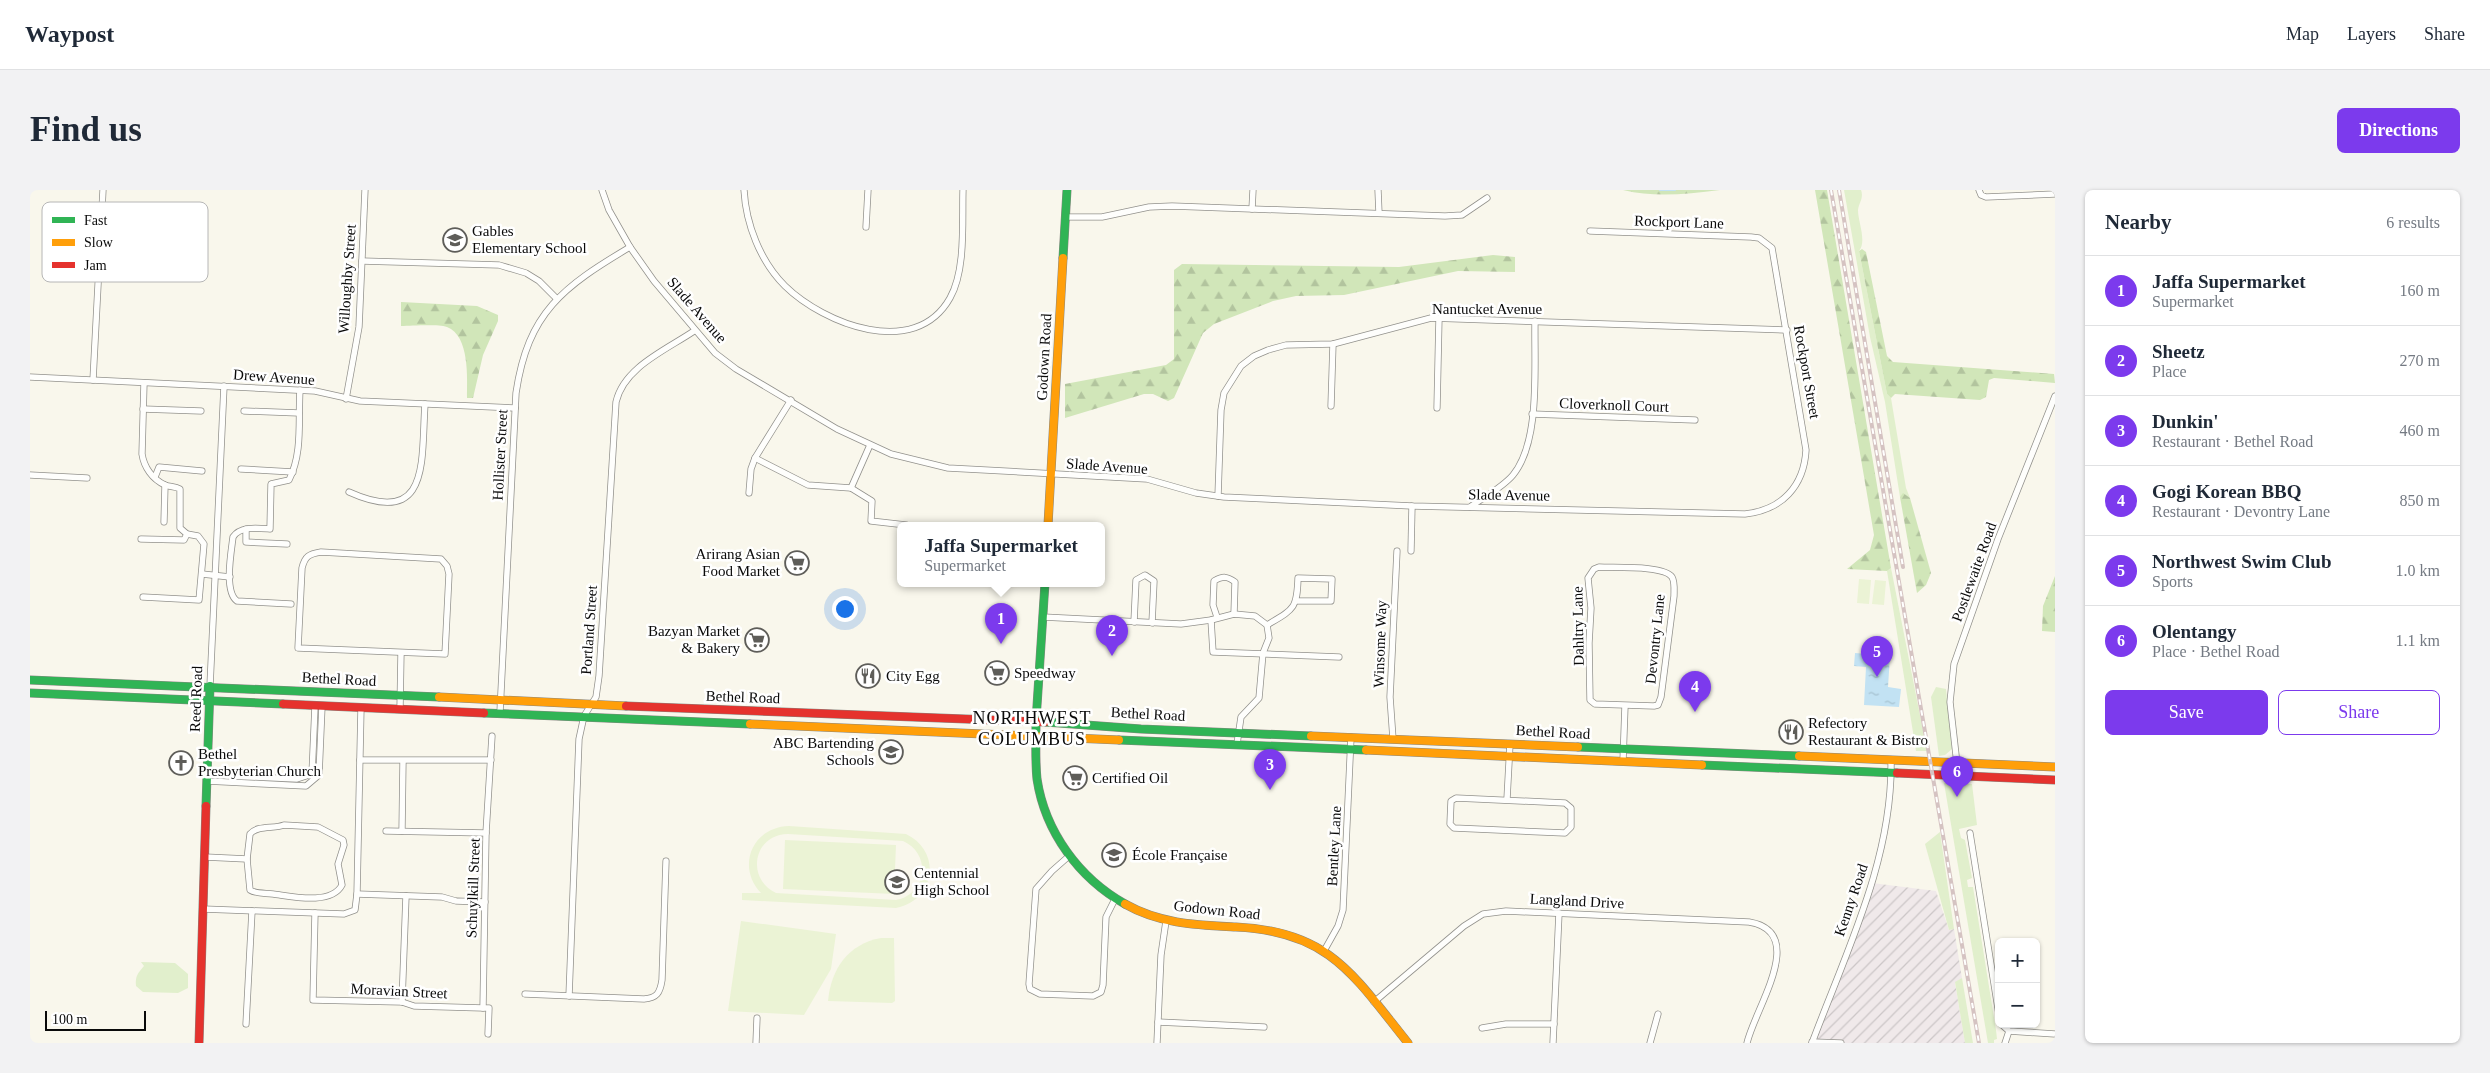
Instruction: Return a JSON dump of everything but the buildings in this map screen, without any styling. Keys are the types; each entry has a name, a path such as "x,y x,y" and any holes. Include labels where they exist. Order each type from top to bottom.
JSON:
{"main road":[{"name":"Godown Road","path":"1048,522 1068,190"},
{"name":"Godown Road","path":"1045,587 1036,721 1037,776 1040,796 1052,829 1069,856 1089,878 1128,907 1166,921 1268,929 1292,934 1324,951 1345,968 1408,1043"},
{"name":"Bethel Road","path":"30,680 1036,721 1141,729 2055,767"},
{"name":"Reed Road","path":"199,1043 210,686"},
{"name":"Bethel Road","path":"30,693 2055,780"},
{"path":"1958,776 1979,771 2006,771 2009,766"},
{"path":"2034,779 2041,773 2055,772"}],"street":[{"name":"Willoughby Street","path":"346,398 358,327 365,190"},
{"name":"Slade Avenue","path":"602,190 609,210 630,247 694,331 715,353 736,369 837,429 891,454 948,468 1146,479 1196,493 1218,496 1412,506 1745,514 1764,511 1782,502"},
{"path":"744,190 750,226 764,258 784,285 820,312 864,329 903,331 928,321 940,312 950,299 960,269 963,190"},
{"path":"866,227 868,190"},
{"path":"1252,209 1253,190"},
{"path":"1378,190 1379,213"},
{"path":"1979,190 1981,195 1986,197 2055,194"},
{"path":"1066,217 1102,217 1149,207 1172,206 1445,216 1462,215 1487,198"},
{"name":"Rockport Lane","path":"1590,231 1751,237 1766,242"},
{"name":"Rockport Street","path":"1766,242 1774,255 1806,450 1802,475 1796,486 1782,502"},
{"name":"Hollister Street","path":"500,712 515,408 519,374 530,340 539,321 556,298 596,267 630,247"},
{"path":"362,261 499,266 526,273 539,281 556,298"},
{"path":"93,380 98,282"},
{"path":"1437,408 1439,318"},
{"name":"Nantucket Avenue","path":"1218,496 1221,410 1224,393 1231,379 1241,366 1254,356 1268,350 1286,345 1333,344 1366,337 1417,321 1439,318 1787,330"},
{"path":"1470,507 1511,477 1517,470 1528,446 1532,414 1535,321"},
{"name":"Portland Street","path":"569,996 580,739 584,716 596,698 600,670 615,408 618,392 631,374 694,331"},
{"path":"1331,406 1333,344"},
{"name":"Drew Avenue","path":"30,377 300,390 315,391 346,398 515,408"},
{"path":"143,597 199,600 203,540 198,536 187,534 180,528 180,489 165,485 147,470 142,454 144,383"},
{"name":"Reed Road","path":"210,686 224,386"},
{"path":"291,604 237,601 231,595 230,577 232,538 236,533 246,529 270,529 272,484 289,480 293,472 298,452 300,390"},
{"name":"Postlewaite Road","path":"1957,764 1950,702 1954,664 1998,539 2055,396"},
{"path":"749,493 751,469 755,458 790,400"},
{"path":"349,492 368,500 388,502 400,500 413,492 420,474 425,404"},
{"path":"143,409 201,411"},
{"path":"244,411 299,414"},
{"name":"Cloverknoll Court","path":"1532,414 1695,420"},
{"path":"851,488 870,445"},
{"path":"755,458 808,485 851,488 872,501 871,521 897,524"},
{"path":"155,477 159,467 202,471"},
{"path":"241,469 293,472"},
{"path":"30,475 86,478"},
{"path":"164,522 165,485"},
{"path":"1411,551 1412,506"},
{"path":"246,529 246,542 287,544"},
{"path":"141,539 184,540 187,534"},
{"name":"Winsome Way","path":"1393,739 1390,697 1397,551"},
{"path":"321,552 433,557 441,559 448,566 450,574 444,654 401,653 298,648 302,568 304,560 310,554 321,552"},
{"name":"Dahltry Lane","path":"1625,706 1595,704 1590,700 1589,643 1591,608 1588,578 1594,569 1599,568 1646,569"},
{"name":"Devontry Lane","path":"1625,706 1654,706 1658,704 1661,698 1674,596 1673,581 1667,572 1646,569"},
{"path":"202,574 230,577"},
{"path":"1134,622 1136,580 1145,576 1154,581 1152,623"},
{"path":"1234,614 1235,582 1229,577 1221,577 1214,581 1213,652 1339,657"},
{"path":"1267,626 1289,612 1297,601 1298,578 1332,579 1331,601 1297,601"},
{"path":"1042,617 1181,624 1234,614 1255,616 1267,626 1269,638 1263,653 1260,698 1240,717 1238,744"},
{"path":"400,709 401,653"},
{"path":"207,778 297,779 312,774 319,706"},
{"path":"1623,761 1625,706"},
{"path":"203,909 350,914 357,905 361,708"},
{"name":"Schuylkill Street","path":"488,1034 489,1008 483,1008 486,833 492,736"},
{"name":"Bentley Lane","path":"1324,951 1338,926 1343,910 1351,737"},
{"path":"1508,799 1510,744"},
{"path":"360,760 491,760"},
{"name":"Kenny Road","path":"1812,1042 1873,878 1888,818 1890,760"},
{"path":"402,831 403,761"},
{"path":"1453,799 1508,799 1569,805 1571,808 1569,831 1565,833 1454,828 1450,824 1453,799"},
{"path":"298,825 318,827 340,837 344,845 338,864 342,882 338,891 324,896 299,899 250,890 247,860 252,830 298,825"},
{"path":"386,831 486,833"},
{"path":"1970,833 1995,990"},
{"path":"1069,856 1044,879 1035,896 1028,984 1033,992 1040,994 1093,996 1101,992 1103,985 1106,917 1115,899"},
{"path":"205,857 247,860"},
{"path":"525,994 644,999 660,993 666,861"},
{"path":"357,894 442,897 456,901 485,902"},
{"path":"402,1002 406,896"},
{"path":"246,1024 252,911"},
{"name":"Langland Drive","path":"1374,1002 1464,926 1484,914 1506,911 1756,923 1769,929 1774,934 1778,950 1776,965 1747,1043"},
{"name":"Moravian Street","path":"316,913 313,1000 402,1002 414,1006 483,1008"},
{"path":"1553,1043 1559,913"},
{"path":"1157,1043 1161,955 1166,921"},
{"path":"1650,1043 1658,1014"},
{"path":"756,1043 757,1018"},
{"path":"1158,1022 1264,1027"},
{"path":"1482,1028 1506,1024 1554,1024"},
{"path":"2006,1028 2009,1031 2055,1034"},
{"path":"2005,1043 2009,1031"},
{"path":"1812,1042 1841,1043"}],"shaded area":[{"path":"1872,883 1936,891 1949,930 1954,929 1962,978 1955,983 1965,1043 1812,1043"}],"green space":[{"path":"1623,190 1720,190 1659,195"},
{"path":"1815,190 1827,190 1891,568 1887,571 1847,569 1870,550 1874,535"},
{"path":"1844,190 1861,190 1862,193 1858,210 1862,237 1859,251 1887,394 1891,398 1906,488 1910,498 1903,494 1900,497 1885,402 1870,337"},
{"path":"1862,249 1866,252 1887,356 1893,362 2054,374 2055,383 1994,378 1989,380 1986,397 1980,400 1895,394 1891,398 1887,394 1859,251"},
{"path":"1493,255 1515,257 1515,272 1458,271 1344,295 1296,296 1273,301 1214,324 1203,333 1174,398 1168,401 1153,394 1144,394 1065,418 1065,384 1166,365 1174,359 1174,270 1182,264 1399,267"},
{"path":"401,302 477,306 498,315 498,321 483,355 473,398 467,398 466,358 460,339 454,332 443,326 401,326"},
{"path":"1903,493 1910,498 1931,573 1926,585 1917,593 1900,497"},
{"path":"1891,568 1927,751 1916,751 1887,571"},
{"path":"2055,576 2055,632 2042,631 2043,606"},
{"path":"1859,579 1871,580 1869,604 1857,603"},
{"path":"1875,580 1886,581 1884,605 1872,604"},
{"path":"1936,687 1946,689 1952,749 1945,755 1939,756 1931,697"},
{"path":"1944,783 1972,784 1977,825 1959,829 1961,838 1965,840 1972,878 1967,880 1968,887 1973,887 1996,1030 1997,1039 1994,1040 1994,1043 1988,1043"},
{"path":"789,826 906,834 918,842 925,852 930,874 926,886 909,903 896,908 742,900 742,893 761,893 754,883 749,861 757,841 766,833 776,828","holes":["788,834 903,841 919,855 922,873 914,890 896,900 776,893 766,886 757,868 761,849 767,841 776,836"]},
{"path":"1940,832 1954,929 1949,930 1925,844"},
{"path":"785,840 896,845 894,894 783,889"},
{"path":"741,921 836,934 831,969 804,1015 728,1011"},
{"path":"881,938 894,938 895,1001 892,1003 828,1001 833,979 843,960 859,946"},
{"path":"141,962 175,963 188,974 188,988 178,993 143,992 136,986 137,975 144,966"},
{"path":"1962,978 1973,1043 1965,1043 1955,982"}],"water":[{"path":"1855,653 1890,656 1888,687 1901,689 1899,707 1864,705 1866,667 1854,666"}],"waterway":[{"path":"1660,190 1675,190"}],"railway":[{"path":"1831,190 1979,1043"},
{"path":"1839,190 1903,567"}],"traffic: fast":[{"path":"1063,258 1067,190"},
{"path":"1036,721 1045,587"},
{"path":"30,680 439,697"},
{"path":"206,806 210,686"},
{"path":"30,693 283,704"},
{"path":"484,713 750,724"},
{"path":"1036,721 1037,779 1041,799 1056,835 1079,867 1093,881 1125,904"},
{"path":"1045,722 1141,729 1311,736"},
{"path":"1119,740 1366,750"},
{"path":"1578,747 1799,756"},
{"path":"1702,765 1897,773"}],"traffic: slow":[{"path":"1048,522 1063,258"},
{"path":"439,697 626,706"},
{"path":"750,724 1119,740"},
{"path":"1311,736 1578,747"},
{"path":"1366,750 1702,765"},
{"path":"1799,756 2055,767"},
{"path":"1125,904 1138,911 1165,920 1268,930 1295,937 1337,961 1372,997 1408,1043"}],"traffic: jam":[{"path":"283,704 484,713"},
{"path":"626,706 1045,722"},
{"path":"1897,773 2055,780"},
{"path":"199,1043 206,806"}],"place":[{"name":"Gables Elementary School","path":"455,240"},
{"name":"Arirang Asian Food Market","path":"797,563"},
{"name":"Bazyan Market & Bakery","path":"757,640"},
{"name":"Jaffa Supermarket","path":"1001,644"},
{"name":"Sheetz","path":"1112,656"},
{"name":"Speedway","path":"997,673"},
{"name":"City Egg","path":"868,676"},
{"name":"Northwest Swim Club","path":"1877,677"},
{"name":"Gogi Korean BBQ","path":"1695,712"},
{"name":"Refectory Restaurant & Bistro","path":"1791,732"},
{"name":"ABC Bartending Schools","path":"891,752"},
{"name":"Bethel Presbyterian Church","path":"181,763"},
{"name":"Certified Oil","path":"1075,778"},
{"name":"Dunkin'","path":"1270,790"},
{"name":"Olentangy","path":"1957,797"},
{"name":"École Française","path":"1114,855"},
{"name":"Centennial High School","path":"897,882"}],"district":[{"name":"NORTHWEST COLUMBUS","path":"1032,728"}]}
